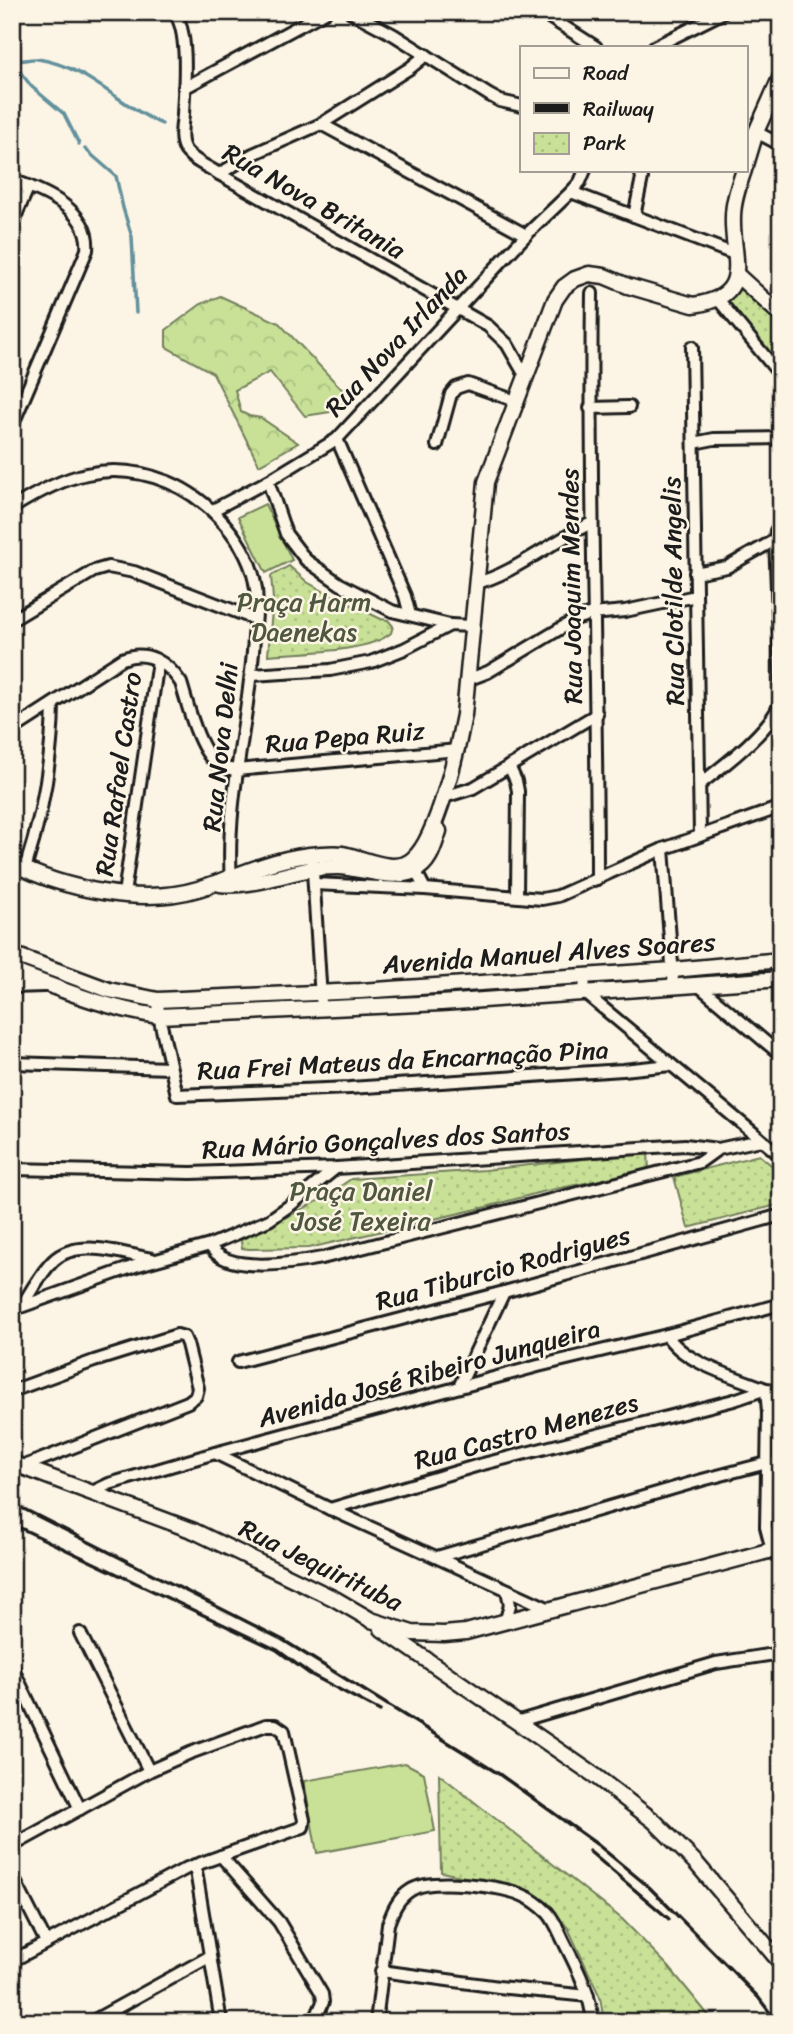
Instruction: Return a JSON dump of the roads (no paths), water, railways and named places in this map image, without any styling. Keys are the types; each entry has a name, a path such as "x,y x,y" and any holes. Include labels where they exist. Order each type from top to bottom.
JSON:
{"street":[{"name":"Rua Nova Britania","path":"174,12 182,28 183,148 219,174 488,326 513,352 526,377"},
{"path":"184,88 325,12"},
{"path":"351,12 394,35 489,96 520,106"},
{"path":"541,12 594,46"},
{"path":"658,46 676,42 724,12"},
{"path":"219,174 253,154 321,124 426,55"},
{"path":"748,157 756,132 781,76"},
{"path":"321,124 526,235"},
{"path":"756,132 781,145"},
{"name":"Rua Nova Irlanda","path":"213,510 268,481 337,439 526,235 571,192 580,182 583,172"},
{"path":"634,216 642,178 640,172"},
{"path":"53,705 53,729 39,822 19,866 75,886 147,896 196,889 215,882 337,867 400,875 413,866 425,863 432,853 464,715 486,482 555,300 564,287 589,274 604,276 675,302 693,305 717,298 732,285 736,274 733,214 744,172"},
{"path":"12,180 63,205 76,216 87,233 88,250 12,426"},
{"path":"12,224 29,186"},
{"path":"571,192 737,255"},
{"path":"736,274 781,315"},
{"name":"Rua Joaquim Mendes","path":"592,293 590,408 592,614 597,714 597,878"},
{"path":"717,298 781,376"},
{"name":"Rua Clotilde Angelis","path":"692,347 700,835"},
{"path":"437,445 456,388 468,384 516,401"},
{"path":"590,408 629,407"},
{"path":"694,443 735,438 781,439"},
{"path":"337,439 405,596 410,615"},
{"name":"Rua Nova Delhi","path":"12,508 47,486 115,470 159,479 198,498 213,510 237,543 256,589 252,675 236,770 230,880"},
{"path":"268,481 286,534 306,559 340,584 392,611 450,625 471,626"},
{"path":"476,583 501,575 566,535 592,523"},
{"path":"781,523 775,540 781,688"},
{"path":"695,573 727,567 775,540"},
{"path":"12,620 94,571 108,567 134,572 255,620"},
{"path":"467,680 488,672 578,618 592,614 613,614 696,596"},
{"path":"252,675 330,670 370,662 404,649 450,625"},
{"path":"12,730 122,659 139,654 158,660 172,671 181,683 189,711 209,758 221,768 236,770"},
{"name":"Rua Rafael Castro","path":"124,894 158,660"},
{"path":"700,784 727,764 766,725 781,700"},
{"path":"447,792 473,788 597,714"},
{"name":"Rua Pepa Ruiz","path":"236,770 458,750"},
{"path":"509,766 518,791 517,896"},
{"path":"313,869 425,889 542,899 558,896 663,849 781,807"},
{"path":"663,849 674,987"},
{"path":"413,866 425,889"},
{"path":"313,869 320,992 324,1009"},
{"name":"Avenida Manuel Alves Soares","path":"12,954 109,990 158,1000 360,991 781,960"},
{"name":"Avenida Manuel Alves Soares","path":"12,971 126,1010 159,1016 324,1009 781,979"},
{"path":"584,976 586,993 781,1156"},
{"path":"12,987 53,986"},
{"path":"699,986 781,1055"},
{"path":"158,1000 159,1016"},
{"name":"Rua Frei Mateus da Encarnação Pina","path":"159,1016 177,1095 350,1088 671,1065"},
{"path":"12,1063 170,1068"},
{"name":"Rua Mário Gonçalves dos Santos","path":"12,1169 191,1173 336,1168 685,1145 718,1149 761,1140"},
{"path":"210,1245 218,1255 239,1262 265,1265 322,1258 700,1162 718,1149"},
{"path":"17,1308 156,1259 210,1245 269,1220 336,1168"},
{"name":"Rua Tiburcio Rodrigues","path":"238,1362 781,1215"},
{"path":"17,1308 53,1260 72,1250 84,1248 156,1259"},
{"path":"459,1387 504,1292"},
{"name":"Avenida José Ribeiro Junqueira","path":"90,1493 109,1484 215,1453 781,1304"},
{"path":"12,1391 177,1335 184,1337 187,1343 198,1388 196,1396 188,1402 17,1465"},
{"path":"667,1335 681,1352 766,1389 781,1391"},
{"path":"734,1400 736,1377"},
{"path":"766,1389 768,1412 765,1527 778,1555"},
{"name":"Rua Castro Menezes","path":"330,1509 479,1465 734,1400 766,1389"},
{"path":"215,1453 330,1509 553,1610"},
{"path":"437,1557 766,1463 781,1463"},
{"name":"Rua Jequirituba","path":"17,1465 194,1531 335,1599 371,1620 412,1633 444,1634 505,1623 778,1555"},
{"path":"505,1623 510,1605 507,1590"},
{"path":"371,1620 594,1775 654,1821 696,1863 781,1963"},
{"path":"80,1633 149,1771"},
{"path":"412,1633 415,1653"},
{"path":"516,1722 716,1663 781,1653"},
{"path":"12,1667 80,1809"},
{"path":"12,1846 149,1771 266,1725 278,1726 285,1734 304,1820 301,1828 195,1865 12,1961"},
{"path":"221,1856 279,1922 322,1994 322,2005 312,2021"},
{"path":"195,1865 222,2022"},
{"path":"12,1875 46,1942"},
{"path":"376,2022 388,1924 399,1900 424,1884 441,1882 523,1895 551,1915 584,1983 593,2022"},
{"path":"91,2022 209,1957"},
{"path":"381,1971 588,1996"}],"waterway":[{"path":"12,61 38,59 73,70 162,124"},
{"path":"13,63 32,87 64,114 79,144"},
{"path":"85,149 116,176 132,237 136,313"}],"railway":[{"path":"12,1503 283,1640 499,1774 598,1845 649,1887 758,1997 777,2022"},
{"path":"12,1524 277,1650 310,1674 380,1711"},
{"path":"589,1851 669,1919"}],"park label":[{"name":"Praça Harm Daenekas","path":"304,617"},
{"name":"Praça Daniel José Texeira","path":"361,1206"}]}
